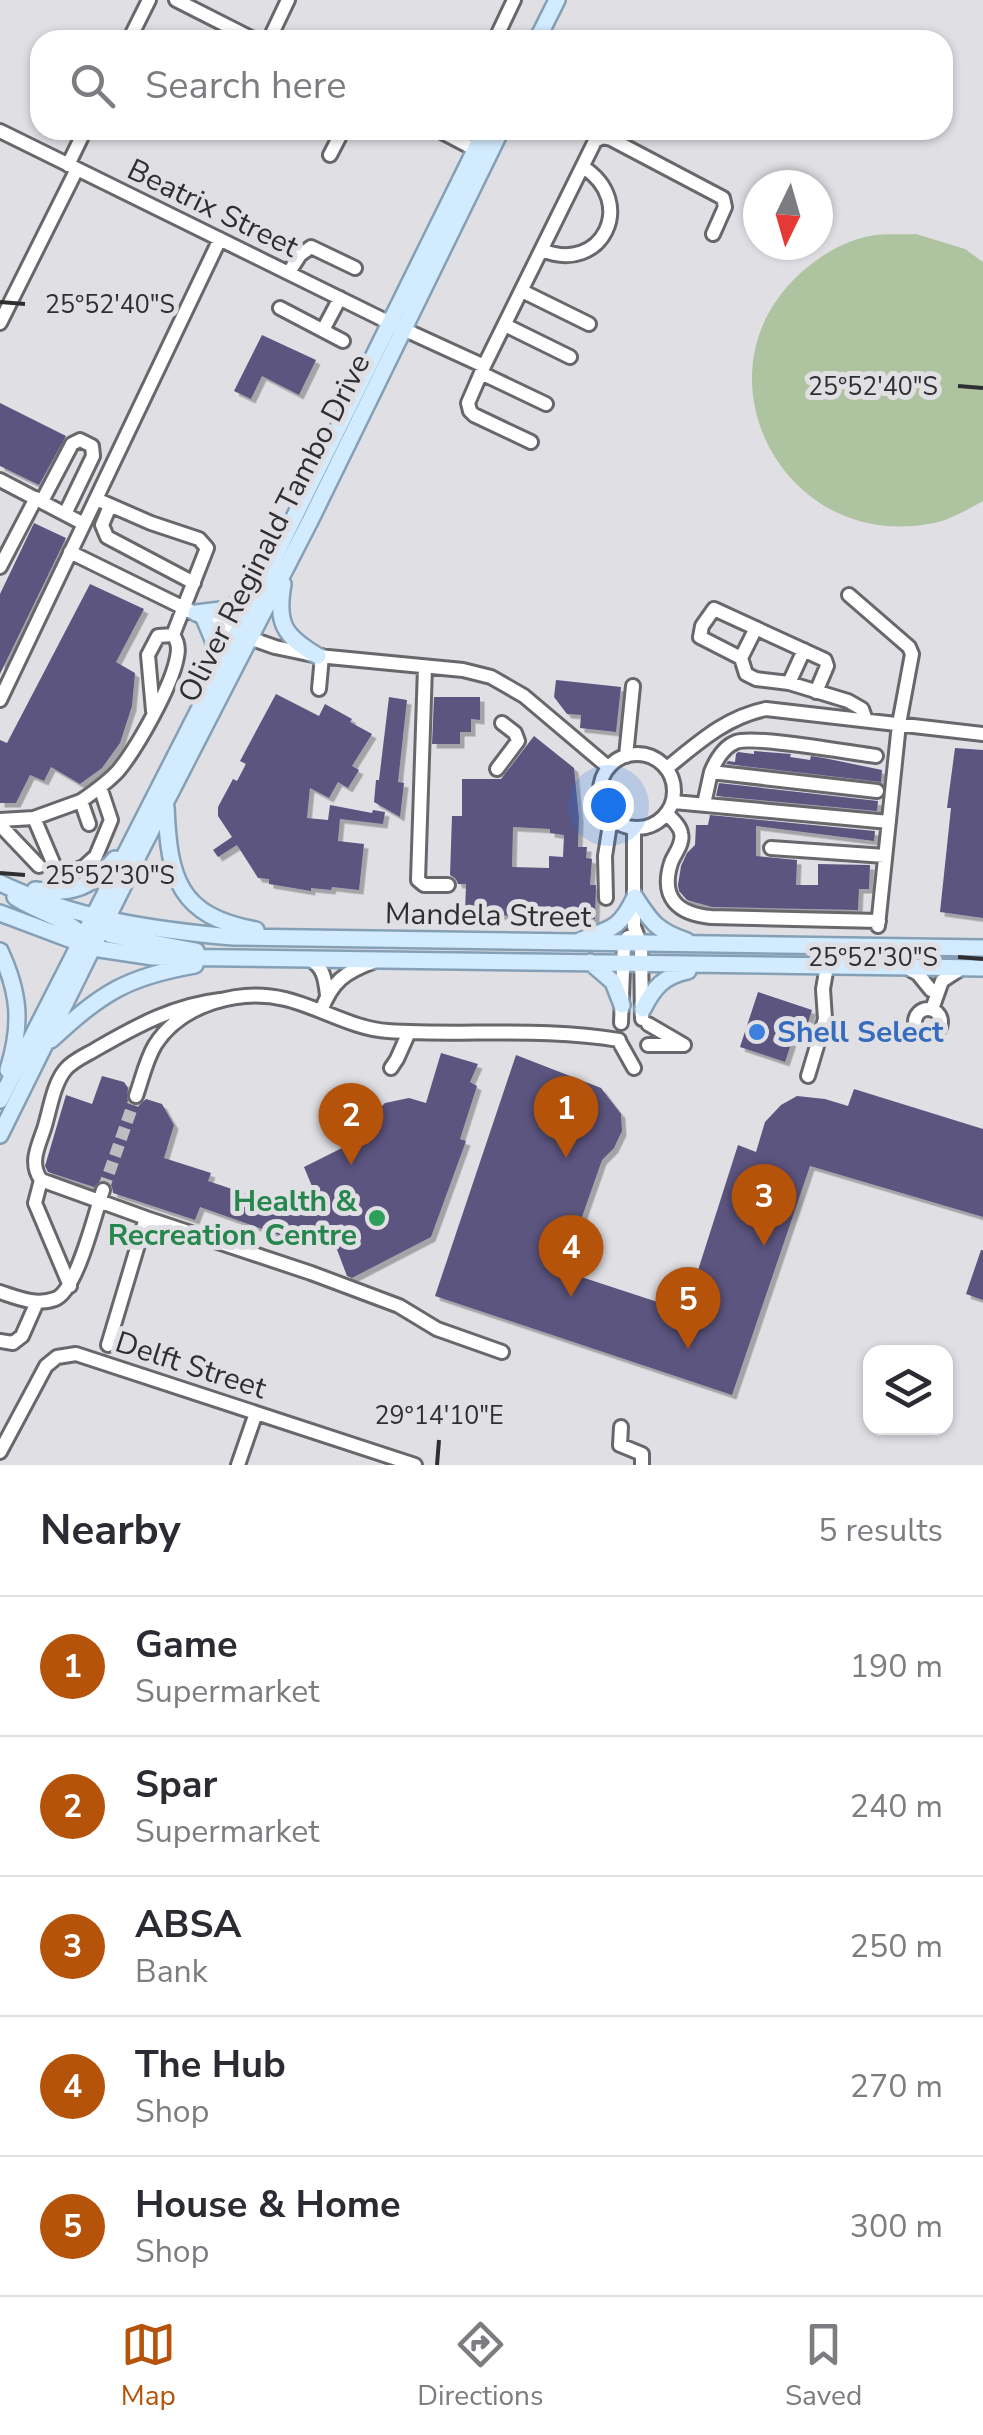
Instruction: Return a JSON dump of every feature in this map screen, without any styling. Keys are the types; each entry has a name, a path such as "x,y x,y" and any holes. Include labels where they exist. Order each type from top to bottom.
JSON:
{"main road":[{"path":"542,30 557,0"},
{"name":"Oliver Reginald Tambo Drive","path":"482,152 484,140"},
{"name":"Oliver Reginald Tambo Drive","path":"101,922 132,838 212,684 287,566 397,326 482,152 492,140"},
{"name":"Oliver Reginald Tambo Drive","path":"85,942 101,922 166,803 242,636 258,585 397,326"},
{"path":"287,566 281,599 282,622 294,640 320,656"},
{"path":"212,684 214,642 195,613 229,609 258,585"},
{"path":"166,803 172,869 179,886 195,904 224,923 303,939"},
{"path":"3,885 50,892 78,889 100,875 132,838"},
{"path":"3,885 17,899 70,925 85,942"},
{"name":"Mandela Street","path":"3,885 101,922 234,937 983,948"},
{"path":"573,943 618,925 635,896 660,930 698,945"},
{"name":"Mandela Street","path":"0,913 85,942 153,957 983,968"},
{"path":"101,922 111,935 234,958"},
{"path":"0,1135 45,1046 85,942"},
{"path":"0,1096 85,942"},
{"path":"0,951 14,984 18,1018 0,1096"},
{"path":"45,1046 104,996 135,979 234,958"},
{"path":"590,962 613,982 622,1005"},
{"path":"644,1017 651,993 666,978 716,965"}],"street":[{"path":"134,30 148,0"},
{"path":"176,0 236,30"},
{"path":"274,30 288,0"},
{"path":"500,30 514,0"},
{"name":"Beatrix Street","path":"0,130 546,404"},
{"path":"0,324 82,140"},
{"path":"330,155 338,140"},
{"path":"460,140 482,152"},
{"path":"531,442 470,412 468,403 597,140"},
{"path":"613,140 723,198 725,208 713,234"},
{"path":"542,250 557,255 577,254 605,234 611,214 608,200 596,177 583,167"},
{"path":"0,700 220,239"},
{"path":"289,272 311,247 355,268"},
{"path":"522,291 589,324"},
{"path":"322,330 340,298"},
{"path":"280,308 344,340"},
{"path":"505,325 570,357"},
{"path":"0,567 72,444 77,440 86,442 92,446 93,456 65,514"},
{"path":"0,480 84,524"},
{"path":"96,499 203,541 207,548 194,582 195,613 173,634 162,634 154,640 148,654 153,713"},
{"path":"110,506 102,525 106,537 194,582"},
{"path":"70,552 242,636 286,650 480,673 504,682 608,767"},
{"path":"670,808 682,836 671,863 668,889 676,905 686,912 710,917 878,924 898,724 912,654 909,646 849,595"},
{"path":"741,658 702,638 702,626 716,609 827,662 816,692"},
{"path":"756,628 741,658 744,670 752,678 790,683 857,705 866,720"},
{"path":"0,823 34,818 80,801 124,764 172,672 178,651 178,640 173,634"},
{"path":"790,683 804,650"},
{"path":"319,689 320,656"},
{"path":"425,667 418,880 428,886 448,885"},
{"path":"150,673 172,672"},
{"path":"626,756 633,686"},
{"path":"667,768 726,723 756,711 778,710 983,734"},
{"path":"497,768 518,741 502,723"},
{"path":"704,804 719,755 738,741 876,756"},
{"path":"644,754 667,768 674,784 670,808 656,824 634,829 611,818 600,799 602,776 608,767 626,756 644,754"},
{"path":"711,772 877,791"},
{"path":"34,818 57,872 66,874 84,867 96,856 110,822 100,787"},
{"path":"80,801 89,824"},
{"path":"670,808 704,804 889,822"},
{"path":"606,898 605,856 611,818"},
{"path":"0,823 39,866"},
{"path":"502,1352 437,1329 399,1306 346,1286 146,1218 101,1196 41,1180 35,1172 34,1158 56,1091 70,1066 129,1030 190,1004 266,996 380,1031 569,1034 619,1042 634,1068 646,1047 684,1044 644,1017 632,964 634,829"},
{"path":"771,848 885,856"},
{"path":"308,958 323,972 327,995"},
{"path":"320,1011 342,976 380,959"},
{"path":"569,1034 620,1024 632,964"},
{"path":"808,1076 825,1019 826,966"},
{"path":"906,968 918,974 931,990"},
{"path":"932,1009 942,981 962,968"},
{"path":"136,1096 150,1055 164,1033 186,1016 220,1000"},
{"path":"391,1068 409,1032"},
{"path":"41,1180 36,1206 70,1286"},
{"path":"0,1292 36,1302 60,1298 70,1286 101,1196"},
{"path":"108,1345 146,1218"},
{"path":"0,1342 13,1343 22,1336 36,1302"},
{"name":"Delft Street","path":"0,1452 42,1372 65,1354 90,1357 415,1465"},
{"path":"238,1465 256,1413"},
{"path":"621,1427 620,1444 642,1454 642,1465"}],"green space":[{"path":"916,234 965,249 983,262 983,501 934,523 879,525 832,510 794,482 767,443 753,399 755,352 772,306 816,261 833,260 833,250 838,247 881,235"}],"building":[{"path":"262,335 316,360 299,395 262,376 251,399 234,391"},
{"path":"0,403 66,436 39,485 0,466"},
{"path":"34,523 66,538 0,674 0,594"},
{"path":"90,584 144,609 116,662 135,673 132,706 120,743 102,768 80,784 51,767 44,781 30,775 16,803 0,803 0,740 7,743"},
{"path":"556,680 621,687 616,732 580,728 581,715 567,714 554,697"},
{"path":"276,694 319,716 325,704 372,734 352,766 359,770 348,788 338,782 329,798 310,788 307,818 328,820 330,805 385,812 383,824 340,819 338,841 364,844 359,890 332,887 311,891 269,884 269,879 258,878 237,845 218,857 213,850 232,837 218,816 218,807 246,764 240,761"},
{"path":"389,697 407,700 398,782 404,783 400,817 374,802"},
{"path":"434,697 480,697 480,720 471,719 471,732 460,732 460,744 432,744"},
{"path":"534,736 574,768 578,847 587,847 586,858 592,859 590,885 596,885 595,919 465,914 466,884 458,884 450,875 452,816 462,816 462,779 501,779","holes":["513,827 550,829 550,833 564,835 563,857 549,856 549,868 512,867"]},
{"path":"955,748 983,750 983,918 940,912"},
{"path":"738,752 810,760 811,756 882,770 881,782 726,764 735,762"},
{"path":"719,783 878,801 877,811 716,796"},
{"path":"710,815 875,831 874,841 756,826 756,856 797,860 796,885 818,885 818,864 870,865 869,889 859,889 858,910 712,907 687,900 679,891 681,866 695,845 696,825 708,825"},
{"path":"758,992 812,1010 807,1026 798,1023 785,1062 740,1047"},
{"path":"441,1053 478,1064 470,1082 477,1086 460,1139 466,1141 431,1237 352,1278 347,1276 330,1231 302,1243 200,1207 195,1220 113,1193 107,1181 94,1187 48,1172 45,1166 66,1095 92,1104 102,1076 124,1082 132,1105 146,1099 162,1104 174,1125 164,1158 211,1173 208,1181 283,1206 314,1191 304,1167 362,1138 369,1119 385,1103 409,1098 426,1103"},
{"path":"516,1055 601,1088 621,1114 622,1131 614,1148 602,1160 563,1271 685,1311 738,1145 756,1152 765,1122 781,1105 797,1096 848,1106 854,1089 983,1129 983,1217 810,1166 732,1395 435,1296"},
{"path":"983,1250 983,1300 966,1294"}],"tunnel":[{"path":"103,1190 136,1096"}],"place":[{"name":"Shell Select","path":"757,1032"},
{"name":"Game","path":"566,1158"},
{"name":"Spar","path":"351,1165"},
{"name":"Health & Recreation Centre","path":"377,1218"},
{"name":"ABSA","path":"764,1246"},
{"name":"The Hub","path":"571,1297"},
{"name":"House & Home","path":"688,1349"}]}
